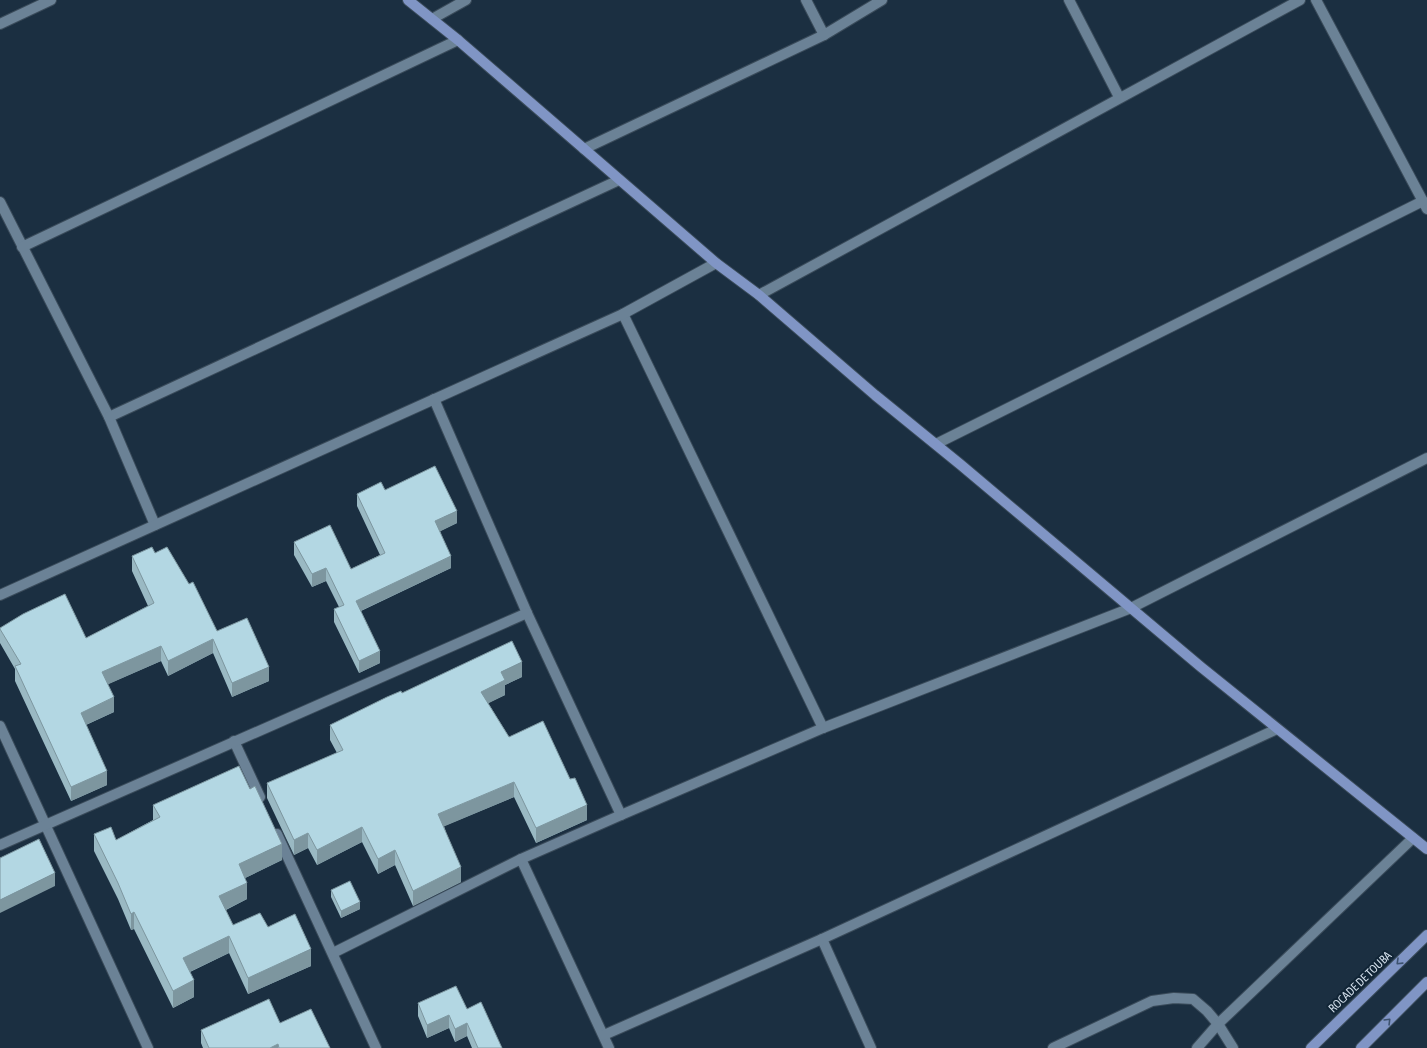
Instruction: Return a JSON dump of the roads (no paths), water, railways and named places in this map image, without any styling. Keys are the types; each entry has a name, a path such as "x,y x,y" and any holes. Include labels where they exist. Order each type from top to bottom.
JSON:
{"main road":[{"path":"408,0 458,40 716,263 759,295 875,395 936,444 1130,608 1277,729 1427,849"},
{"name":"ROCADE DE TOUBA","path":"1310,1048 1427,935"},
{"path":"1361,1048 1427,982"}],"street":[{"path":"0,24 51,0"},
{"path":"432,19 466,0"},
{"path":"806,0 824,35"},
{"path":"584,149 824,35 882,0"},
{"path":"1069,0 1120,98"},
{"path":"759,295 1300,0"},
{"path":"936,444 1425,205 1316,0"},
{"path":"22,247 458,40"},
{"path":"109,417 619,180"},
{"path":"0,202 109,417 155,525"},
{"path":"0,595 623,314 716,263"},
{"path":"623,314 823,728"},
{"path":"434,399 527,613 621,815"},
{"path":"332,953 520,859 621,815 823,728 1130,608 1427,458"},
{"path":"0,845 527,613"},
{"path":"0,726 148,1048"},
{"path":"604,1035 822,939 1277,729"},
{"path":"234,741 264,805"},
{"path":"273,826 376,1048"},
{"path":"1197,1048 1218,1024 1413,838"},
{"path":"520,859 610,1048"},
{"path":"822,939 871,1048"},
{"path":"1052,1048 1152,1001 1174,998 1193,999 1207,1010 1218,1024 1232,1048"}]}
